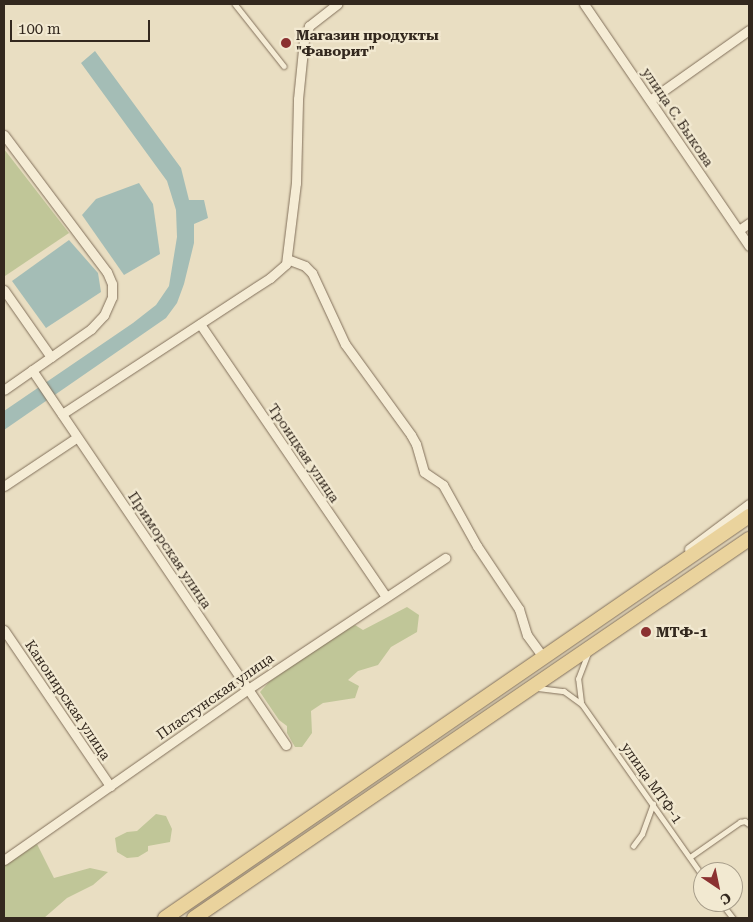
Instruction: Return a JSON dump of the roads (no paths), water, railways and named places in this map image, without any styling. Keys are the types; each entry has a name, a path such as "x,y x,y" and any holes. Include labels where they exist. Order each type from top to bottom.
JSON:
{"main road":[{"path":"165,918 749,516"},
{"path":"194,918 749,539"}],"street":[{"path":"62,414 270,278 286,264 296,183 298,99 304,40 309,26 337,4"},
{"name":"улица С. Быкова","path":"584,4 749,246"},
{"path":"650,100 749,30"},
{"path":"4,135 107,272 112,284 112,297 104,315 79,338 4,390"},
{"path":"739,230 749,223"},
{"path":"287,259 305,266 312,273 345,344 411,435 416,444 424,472 443,485 477,546 519,609 527,635 544,658"},
{"path":"4,290 51,357"},
{"name":"Троицкая улица","path":"200,324 386,597"},
{"name":"Приморская улица","path":"32,370 54,401 76,438 286,745"},
{"path":"4,486 76,438"},
{"path":"661,577 675,560 749,504"},
{"name":"Пластунская улица","path":"4,860 248,689 445,558"},
{"name":"Канонирская улица","path":"4,630 110,786"}],"lane":[{"path":"235,4 284,66"},
{"name":"улица МТФ-1","path":"582,704 578,679 581,665 591,648"},
{"name":"улица МТФ-1","path":"532,688 564,691 582,704 693,862"},
{"path":"633,846 642,834 653,804"},
{"path":"690,857 740,822 745,821 749,824"}],"water":[{"path":"95,51 181,168 189,200 204,200 208,218 194,224 194,243 184,284 177,303 166,318 4,430 4,411 133,323 156,305 169,286 177,237 176,210 167,181 81,63"},
{"path":"139,183 153,204 160,254 124,275 82,215 96,199"},
{"path":"69,240 98,273 101,292 46,328 12,281"}],"place":[{"name":"Магазин продукты \"Фаворит\"","path":"286,43"},
{"name":"МТФ-1","path":"646,632"}]}
